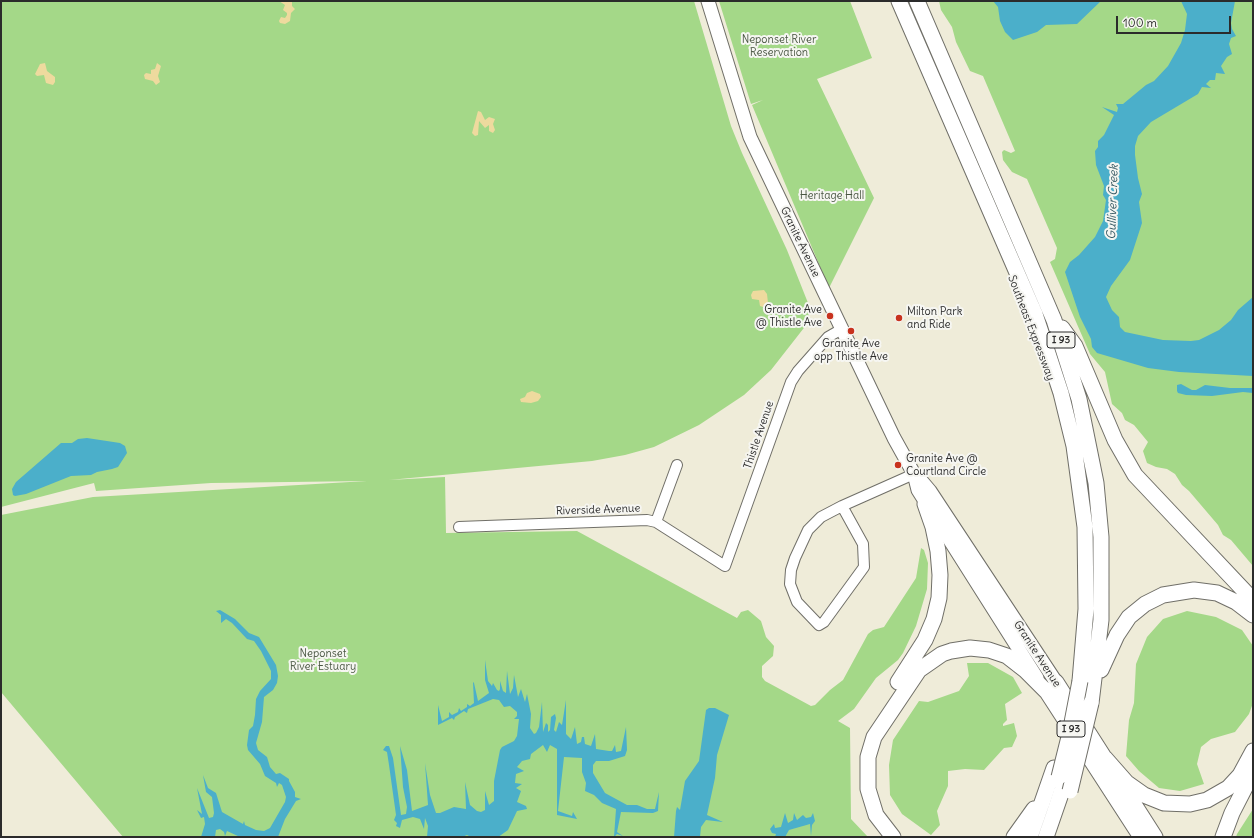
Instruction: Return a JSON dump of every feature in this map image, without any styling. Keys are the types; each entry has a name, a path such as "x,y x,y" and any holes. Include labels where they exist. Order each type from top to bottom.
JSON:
{"highway":[{"name":"Southeast Expressway","path":"892,1 1029,317 1046,362 1068,447 1079,527 1080,609 1077,678 1063,732 1062,780 1053,837"},
{"name":"I 93","path":"899,1 1035,314 1061,393 1078,466 1086,540 1086,609 1077,678"},
{"name":"I 93","path":"909,1 1045,317 1057,350 1072,401 1085,456 1094,537 1094,620 1088,701"},
{"name":"Southeast Expressway","path":"917,1 1047,304 1064,348 1079,399 1096,483 1101,537 1102,592 1099,648 1094,686 1062,780 1046,794 1030,837"},
{"path":"1047,304 1075,346 1115,440 1124,459 1135,475 1253,600"},
{"path":"881,837 870,824 862,804 857,783 858,762 867,730 925,640 936,608 940,586 939,562 933,527 925,504"},
{"path":"1094,686 1122,625 1136,610 1159,597 1182,590 1206,591 1227,597 1253,615"},
{"path":"893,837 876,815 869,796 866,779 868,757 879,728 919,670 934,658 951,651 970,648 989,650 1007,656 1051,687"},
{"name":"Granite Avenue","path":"1051,687 1105,758 1156,837"},
{"name":"Granite Avenue","path":"1051,687 1141,837"},
{"path":"1105,758 1127,783 1144,795 1164,803 1190,804 1207,800 1228,788 1240,775 1253,751"},
{"path":"1223,837 1232,813 1253,772"},
{"name":"I 93","path":"1037,837 1062,780"},
{"name":"I 93","path":"1046,837 1062,780"},
{"path":"1014,837 1046,794"}],"main road":[{"name":"Granite Avenue","path":"708,1 750,137 842,329 914,474 918,490 925,504 1051,687"},
{"name":"Granite Avenue","path":"914,474 920,478 930,491 1051,687"}],"street":[{"name":"Thistle Avenue","path":"725,566 791,382 798,371 828,337 842,329"},
{"path":"656,522 677,465"},
{"path":"842,506 863,544 864,567 824,622 819,625 797,602 790,584 792,570 800,545 814,523 842,506 914,474"},
{"name":"Riverside Avenue","path":"459,526 647,520 656,522 725,566"}],"green space":[{"name":"Neponset River Estuary","path":"1,1 694,1 731,126 787,250 810,308 807,324 771,370 744,395 699,425 654,447 625,455 592,461 389,480 445,477 446,533 577,531 737,618 741,612 748,610 761,621 766,637 774,646 773,656 762,666 762,677 765,681 811,706 815,705 843,680 868,634 873,630 884,627 916,578 921,548 924,550 928,563 927,589 916,626 903,653 898,660 876,678 854,709 838,721 850,728 851,819 868,837 123,837 1,692 1,515 93,497 367,481 211,483 96,491 94,483 1,507"},
{"path":"719,1 850,1 872,58 817,79 874,198 829,288 752,105 763,100 751,104"},
{"path":"939,1 1253,1 1253,566 1231,540 1223,535 1218,525 1182,485 1175,474 1167,469 1156,467 1147,463 1143,451 1148,442 1134,425 1125,420 1122,413 1112,404 1105,372 1090,354 1050,262 1055,259 1057,248 1027,179 1012,172 1003,160 1002,152 1004,150 1011,153 1015,151 983,76 970,71 956,42 952,27 941,10"},
{"path":"1187,611 1216,617 1242,630 1253,646 1253,703 1249,714 1235,732 1211,739 1201,747 1197,764 1204,784 1180,791 1159,788 1139,771 1126,756 1129,720 1134,703 1136,664 1147,637 1163,619"},
{"path":"967,663 988,663 1013,677 1022,693 1005,704 1007,720 1003,726 1014,723 1017,736 1012,747 1004,748 984,770 965,769 948,771 948,786 937,811 940,825 931,835 902,814 890,795 889,765 893,740 919,701 928,702 959,691 969,676"},
{"path":"1253,809 1253,837 1236,837 1237,834"}],"sand":[{"path":"279,1 292,1 292,6 295,9 291,13 290,21 285,24 280,23 279,21 281,17 285,18 287,13 283,10 285,5"},
{"path":"45,63 47,71 55,77 55,82 53,85 46,83 44,75 37,76 35,74 40,64"},
{"path":"157,63 161,66 158,76 160,82 156,85 153,81 145,79 144,75 146,73 151,74 151,70 155,69"},
{"path":"478,111 481,112 485,120 489,117 495,119 493,124 495,130 493,133 489,131 489,125 485,128 479,121 478,135 475,136 472,133"},
{"path":"764,290 767,294 768,303 763,307 760,306 759,300 752,299 751,295 753,291"},
{"path":"532,391 540,394 541,397 538,401 531,403 521,402 520,399"}],"water":[{"path":"993,1 1101,1 1077,24 1046,25 1037,32 1013,40 1005,32 1000,21 998,7"},
{"name":"Gulliver Creek","path":"1181,1 1235,1 1231,23 1232,29 1236,36 1231,38 1229,44 1232,54 1227,57 1221,66 1225,74 1216,73 1215,80 1210,80 1206,84 1211,88 1202,87 1198,94 1151,122 1138,136 1135,146 1135,155 1142,194 1139,202 1142,223 1130,260 1111,286 1106,297 1112,310 1119,317 1120,327 1125,332 1163,340 1191,341 1199,340 1219,330 1253,297 1253,376 1179,372 1148,368 1097,353 1092,347 1091,339 1080,317 1065,272 1070,262 1079,255 1095,237 1103,221 1106,200 1103,195 1104,186 1096,165 1095,151 1098,147 1098,141 1104,135 1114,115 1102,107 1117,112 1118,108 1116,104 1123,104 1146,85 1154,81 1168,66 1181,43 1185,30 1187,14"},
{"path":"1181,384 1192,390 1196,390 1205,385 1230,388 1253,388 1253,393 1243,392 1212,396 1186,395 1178,393 1177,391 1177,385"},
{"path":"87,438 120,443 125,446 127,453 118,467 91,475 71,476 26,494 13,495 12,489 16,482 61,443 72,443 78,439"},
{"path":"220,610 235,619 249,633 259,637 276,665 278,676 277,683 273,690 264,697 262,722 256,743 258,750 267,757 270,767 276,774 280,773 289,779 295,792 295,797 301,799 296,801 285,819 278,837 240,837 227,831 225,836 224,832 220,829 216,830 215,837 201,837 205,824 204,817 201,818 197,810 202,814 197,788 209,818 213,817 214,813 212,797 206,792 203,775 208,788 216,793 222,812 243,824 244,821 245,825 256,830 264,831 270,828 285,802 286,797 282,785 279,783 277,787 276,783 265,776 260,764 248,750 247,745 249,730 253,726 256,699 260,691 271,679 271,671 254,641 247,639 232,623 226,619 221,623 221,615 216,611"},
{"path":"485,660 488,681 492,686 493,683 499,691 500,681 503,691 506,693 507,671 510,694 513,688 514,675 518,697 521,689 525,702 527,694 531,714 530,728 534,734 539,727 542,702 543,732 546,723 548,725 548,732 550,730 551,717 555,714 556,718 554,730 556,732 559,722 562,725 566,700 566,734 571,739 575,727 577,744 581,742 582,737 584,737 585,744 591,746 595,734 596,749 612,751 615,745 616,752 621,751 626,727 627,750 625,756 609,761 596,761 593,765 593,773 605,793 627,805 637,805 647,809 655,809 659,792 658,811 653,813 621,812 617,832 623,836 617,834 614,837 616,809 602,803 594,795 585,791 586,783 582,772 582,758 564,757 558,811 572,816 573,812 577,819 557,815 557,749 550,745 547,752 543,745 531,754 530,759 522,761 517,767 524,771 516,774 515,783 522,784 516,788 521,791 517,802 526,806 527,809 517,811 508,830 498,837 471,837 467,835 462,837 427,837 428,826 425,818 424,829 420,819 413,817 402,820 400,828 396,826 397,823 394,820 396,815 387,752 383,750 386,746 389,746 393,758 401,815 406,814 407,807 403,787 400,746 407,770 412,811 428,805 425,763 430,795 436,813 440,813 454,807 466,809 465,782 470,805 477,811 481,812 485,810 485,791 489,805 494,801 494,781 500,750 502,747 514,741 517,736 519,719 514,719 517,716 517,712 510,706 504,707 499,700 493,699 468,709 467,713 464,711 455,717 454,720 452,718 438,725 438,705 442,721 449,717 449,712 452,715 458,712 459,708 461,711 467,707 467,704 470,706 474,703 473,682 478,701 489,693 485,680"},
{"path":"709,708 715,708 729,715 717,755 715,778 707,815 723,822 706,820 701,827 700,837 674,837 677,807 680,810 685,781 699,761 706,710"},
{"path":"785,813 788,823 793,820 794,813 797,820 803,815 806,818 811,817 813,813 815,821 812,825 811,836 810,824 789,830 785,837 775,837 776,834 772,833 770,829 774,824 775,828 781,827"}],"place":[{"name":"Granite Ave @ Thistle Ave","path":"830,316"},
{"name":"Milton Park and Ride","path":"899,318"},
{"name":"Granite Ave opp Thistle Ave","path":"851,331"},
{"name":"Granite Ave @ Courtland Circle","path":"898,465"}],"park label":[{"name":"Neponset River Reservation","path":"779,46"},
{"name":"Heritage Hall","path":"832,196"}]}
